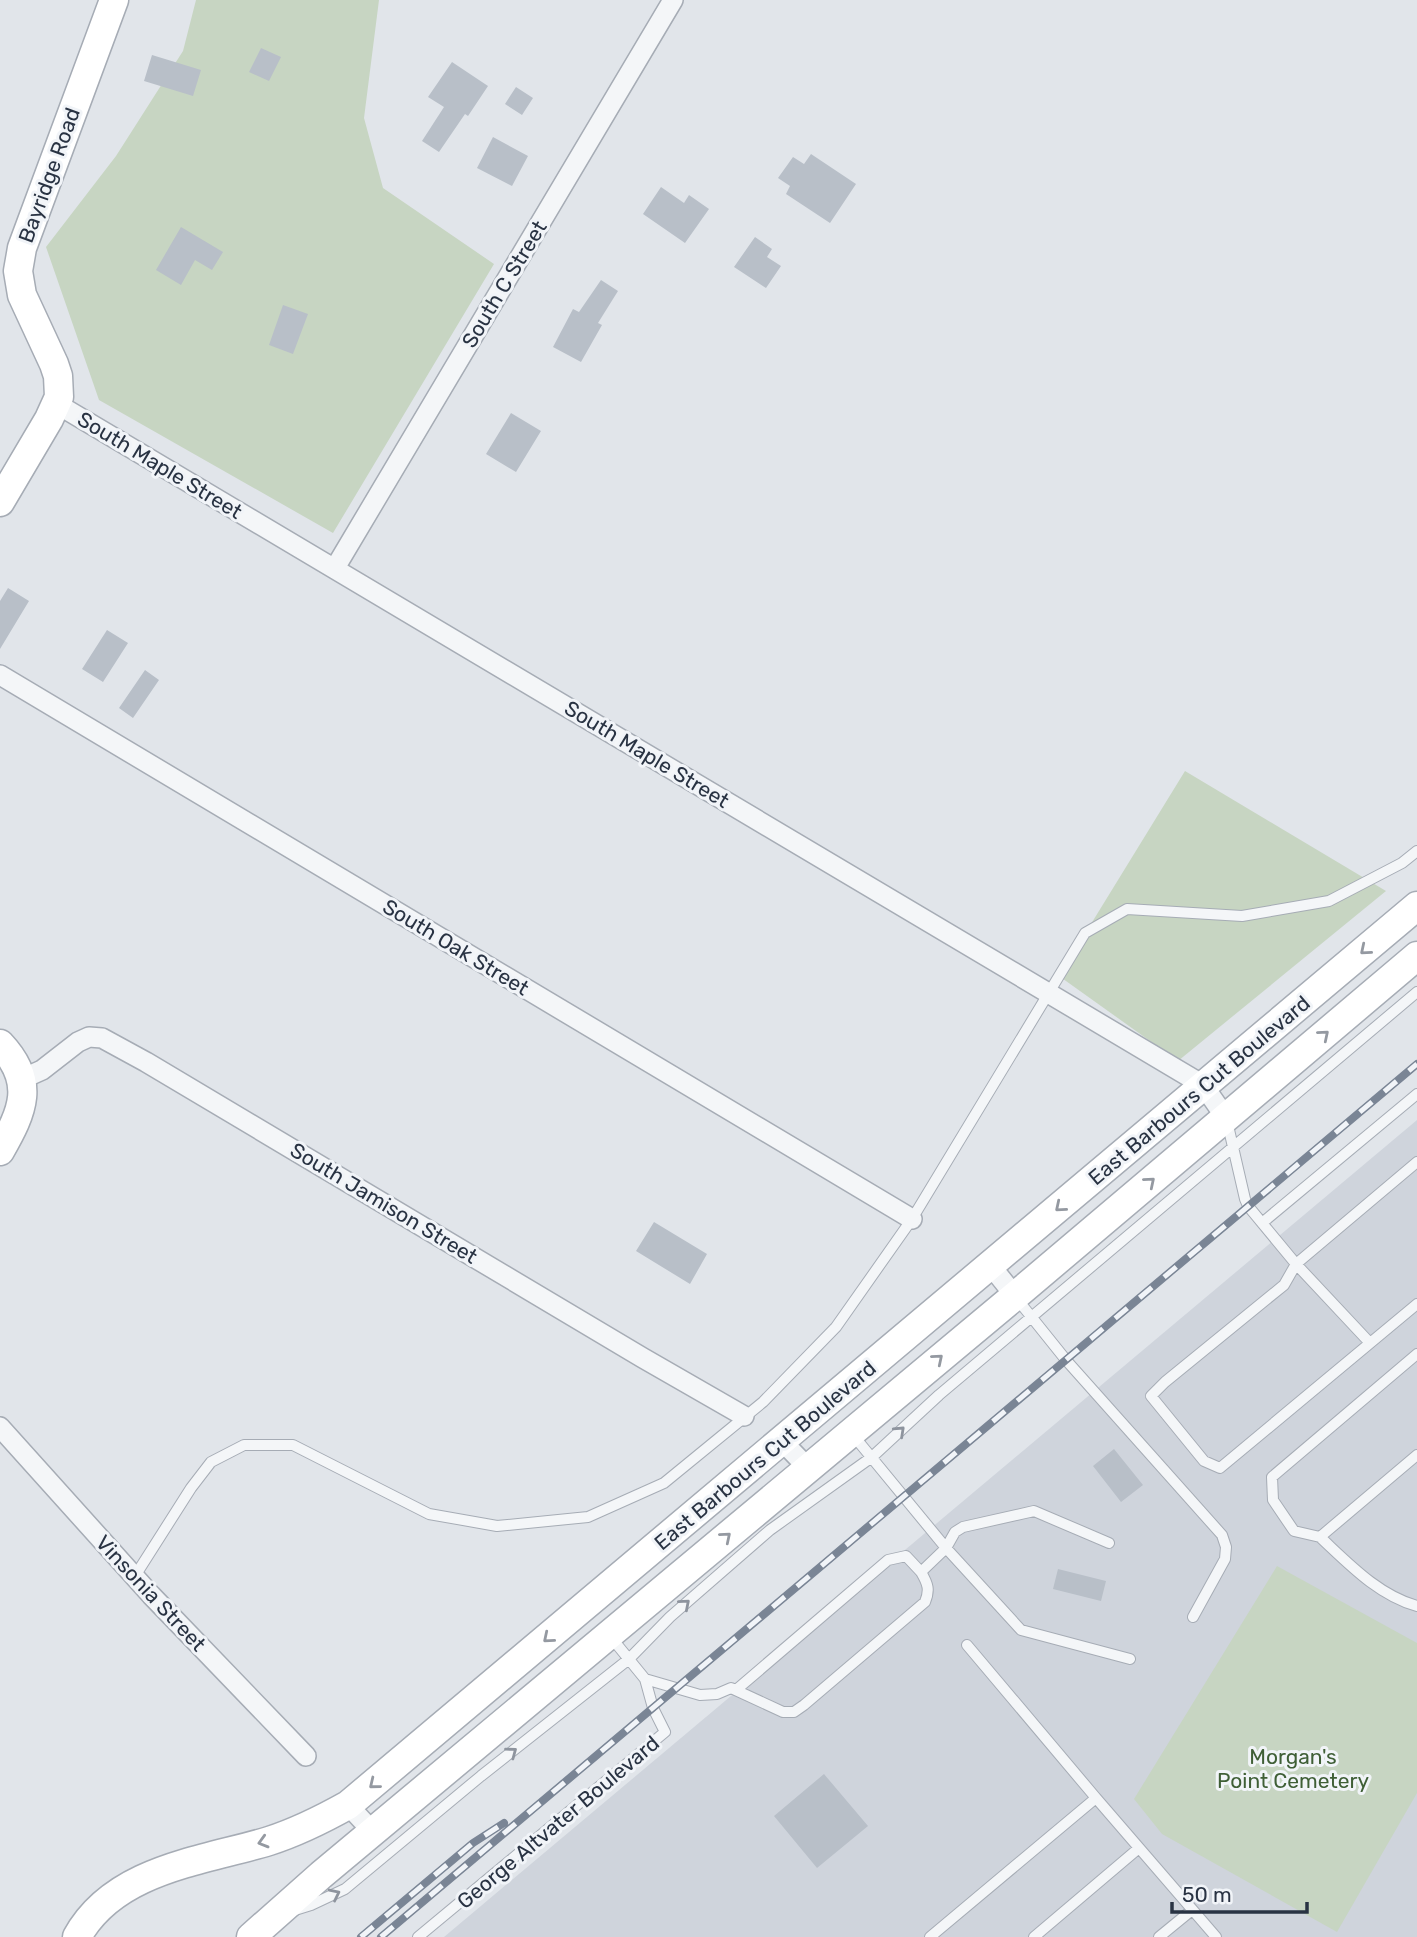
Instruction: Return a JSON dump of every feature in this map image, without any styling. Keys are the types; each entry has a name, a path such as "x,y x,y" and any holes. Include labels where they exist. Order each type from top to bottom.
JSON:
{"street":[{"name":"Bayridge Road","path":"57,404 58,376 22,295 19,261 30,224 114,0"},
{"name":"South C Street","path":"335,568 673,0"},
{"path":"0,502 57,404"},
{"name":"South Maple Street","path":"57,404 1203,1085 1226,1118"},
{"name":"South Oak Street","path":"0,675 912,1219"},
{"name":"East Barbours Cut Boulevard","path":"77,1937 88,1920 102,1906 135,1882 179,1866 272,1840 348,1805 1417,906"},
{"name":"East Barbours Cut Boulevard","path":"261,1928 851,1432 1023,1306 1226,1118 1417,956"},
{"name":"South Jamison Street","path":"22,1079 42,1070 78,1041 89,1037 102,1038 744,1416"},
{"path":"0,1044 16,1064 24,1091 14,1126 0,1151"},
{"path":"991,1266 1023,1306"},
{"name":"Vinsonia Street","path":"0,1427 135,1576 306,1756"},
{"path":"782,1441 808,1468"},
{"path":"585,1606 609,1635"},
{"path":"348,1805 373,1832"}],"lane":[{"path":"135,1576 191,1488 211,1462 244,1444 293,1445 429,1514 497,1526 588,1517 664,1483 763,1402 836,1327 912,1219 1085,933 1127,909 1242,916 1329,901 1402,863 1417,850"},
{"path":"261,1928 345,1889 471,1784 629,1659 670,1616 770,1530 872,1457 939,1395 1023,1306 1233,1147 1417,992"},
{"path":"1262,1223 1417,1094"},
{"path":"1226,1118 1245,1199 1296,1264 1370,1343"},
{"path":"1417,1162 1296,1264 1284,1284 1151,1396 1204,1461 1220,1468 1417,1304"},
{"path":"1023,1306 1066,1360 1222,1535 1226,1547 1225,1559 1192,1617"},
{"path":"1417,1354 1272,1477 1273,1500 1294,1531 1320,1537 1364,1577 1403,1602 1417,1606"},
{"path":"851,1432 946,1548 1021,1630 1130,1659"},
{"path":"1320,1537 1417,1455"},
{"path":"921,1572 946,1548 955,1532 963,1527 1034,1511 1109,1543"},
{"path":"609,1635 645,1679 700,1695 717,1694 731,1688 783,1712 794,1712 925,1602 929,1591 921,1572 906,1556 888,1560 736,1690"},
{"path":"967,1645 1216,1937"},
{"name":"George Altvater Boulevard","path":"418,1937 665,1732 653,1708 645,1679"},
{"path":"930,1937 1096,1798"},
{"path":"1034,1937 1139,1848"},
{"path":"1159,1937 1192,1910"}],"shaded area":[{"path":"1417,1120 1417,1937 444,1937"}],"green space":[{"path":"196,0 379,0 364,118 383,188 494,264 333,533 99,400 46,247 116,156 183,51"},
{"path":"1185,771 1386,891 1178,1061 1059,976"},
{"name":"Morgan's Point Cemetery","path":"1277,1566 1417,1643 1417,1793 1337,1932 1162,1834 1134,1799"}],"building":[{"path":"261,48 281,57 269,81 249,72"},
{"path":"152,55 201,70 193,96 144,81"},
{"path":"452,62 488,86 439,152 422,141 444,107 428,97"},
{"path":"516,87 533,98 522,115 505,104"},
{"path":"493,137 528,156 512,186 477,168"},
{"path":"811,154 856,184 830,223 786,194 790,186 778,178 793,157 804,164"},
{"path":"661,187 684,203 689,195 709,209 685,243 643,214"},
{"path":"181,227 223,252 212,270 195,260 181,285 156,270"},
{"path":"755,237 772,249 767,257 781,266 766,288 734,267"},
{"path":"601,280 618,291 598,323 602,325 581,362 553,347 573,309 579,312"},
{"path":"283,305 308,314 293,354 269,345"},
{"path":"511,413 541,431 516,472 486,454"},
{"path":"8,588 29,601 0,649 0,601"},
{"path":"107,630 128,643 103,682 82,669"},
{"path":"145,670 159,680 133,718 119,708"},
{"path":"654,1222 707,1254 690,1284 636,1251"},
{"path":"1114,1449 1143,1485 1121,1502 1093,1466"},
{"path":"1058,1569 1106,1581 1101,1601 1053,1589"},
{"path":"824,1774 868,1826 817,1868 774,1816"}],"railway":[{"path":"381,1937 1417,1064"},
{"path":"361,1937 473,1843 504,1823"}]}
